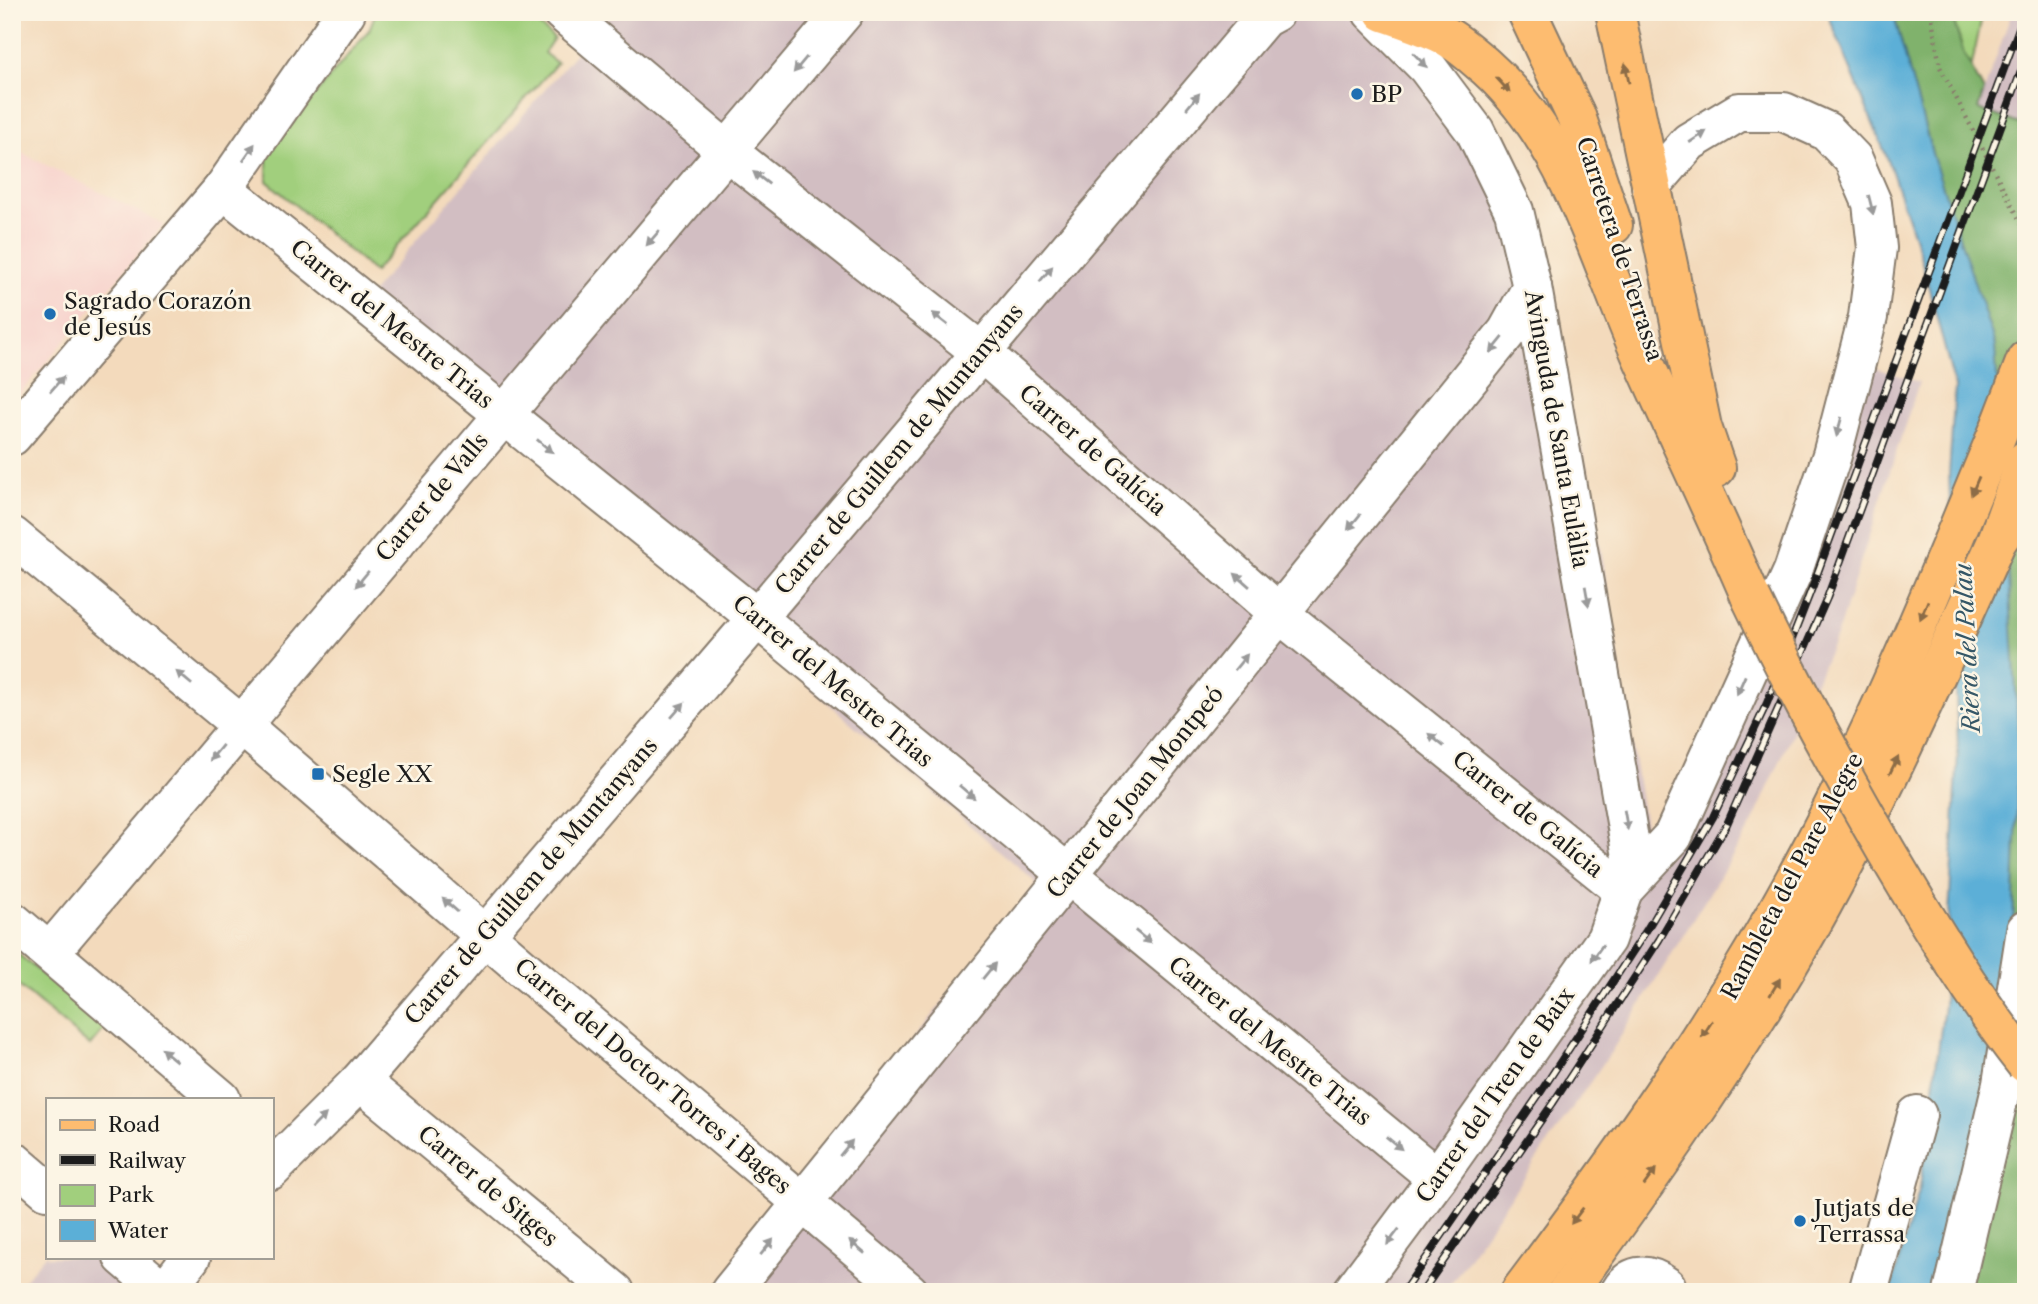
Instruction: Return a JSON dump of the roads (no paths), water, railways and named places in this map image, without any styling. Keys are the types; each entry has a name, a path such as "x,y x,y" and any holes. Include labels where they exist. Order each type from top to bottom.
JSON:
{"main road":[{"path":"1384,12 1445,35 1468,51 1501,81 1541,131 1570,181 1637,345 1704,489 1755,587 1866,787 1952,922 2026,1021"},
{"name":"Carretera de Terrassa","path":"1527,12 1576,116 1646,331 1704,489"},
{"name":"Carretera de Terrassa","path":"1554,12 1573,51 1612,152 1702,427"},
{"path":"1615,12 1702,427 1755,587 1817,732 1964,980 2026,1064"},
{"path":"2001,425 2026,360"},
{"path":"2001,425 2026,394"},
{"name":"Rambleta del Pare Alegre","path":"1520,1292 1665,1093 1773,919 1886,698 2001,425"},
{"path":"1997,541 2026,460"},
{"path":"1997,541 2026,498"},
{"name":"Rambleta del Pare Alegre","path":"1567,1292 1677,1139 1784,972 1885,782 1997,541"}],"street":[{"path":"12,436 223,189 346,12"},
{"name":"Carrer de Galícia","path":"562,12 727,151 981,352 1280,614 1623,890"},
{"name":"Carrer de Valls","path":"50,952 503,412 844,12"},
{"name":"Carrer de Guillem de Muntanyans","path":"276,1156 360,1081 757,618 1264,18 1275,12"},
{"name":"Avinguda de Santa Eulàlia","path":"1372,12 1427,66 1475,131 1514,211 1532,287 1633,862 1623,890"},
{"path":"1623,890 1673,836 1793,571 1832,455 1868,317 1877,248 1872,203 1853,159 1826,131 1784,113 1739,112 1689,142 1651,186"},
{"name":"Carrer del Mestre Trias","path":"223,189 757,618 1437,1178"},
{"name":"Carrer de Joan Montpeó","path":"730,1292 1507,332 1532,287"},
{"name":"Carrer del Doctor Torres i Bages","path":"12,536 240,724 756,1165 803,1201 909,1292"},
{"name":"Carrer del Tren de Baix","path":"1352,1292 1437,1178 1606,939 1623,890"},
{"path":"12,921 220,1098"},
{"path":"1953,1292 2002,1084 2026,930"},
{"name":"Carrer de Sitges","path":"360,1081 615,1292"},
{"path":"1868,1292 1917,1115"},
{"path":"12,1160 46,1190"},
{"path":"124,1258 164,1292 190,1258"},
{"path":"1620,1292 1625,1283 1640,1275 1654,1277 1666,1286 1666,1292"}],"water":[{"name":"Riera del Palau","path":"1827,12 1893,12 1933,157 1995,345 2019,743 2013,928 1970,1171 1939,1292 1890,1292 1920,1187 1944,1006 1958,752 1949,474 1955,387 1919,251 1888,160"}],"railway":[{"path":"1403,1292 1540,1093 1646,931 1713,817 1767,703 1812,588 2025,12"},
{"path":"1422,1292 1553,1103 1659,940 1727,824 1827,598 2026,58"}],"place":[{"name":"BP","path":"1357,94"},
{"name":"Sagrado Corazón de Jesús","path":"50,314"},
{"name":"Segle XX","path":"318,774"},
{"name":"Jutjats de Terrassa","path":"1800,1221"}]}
